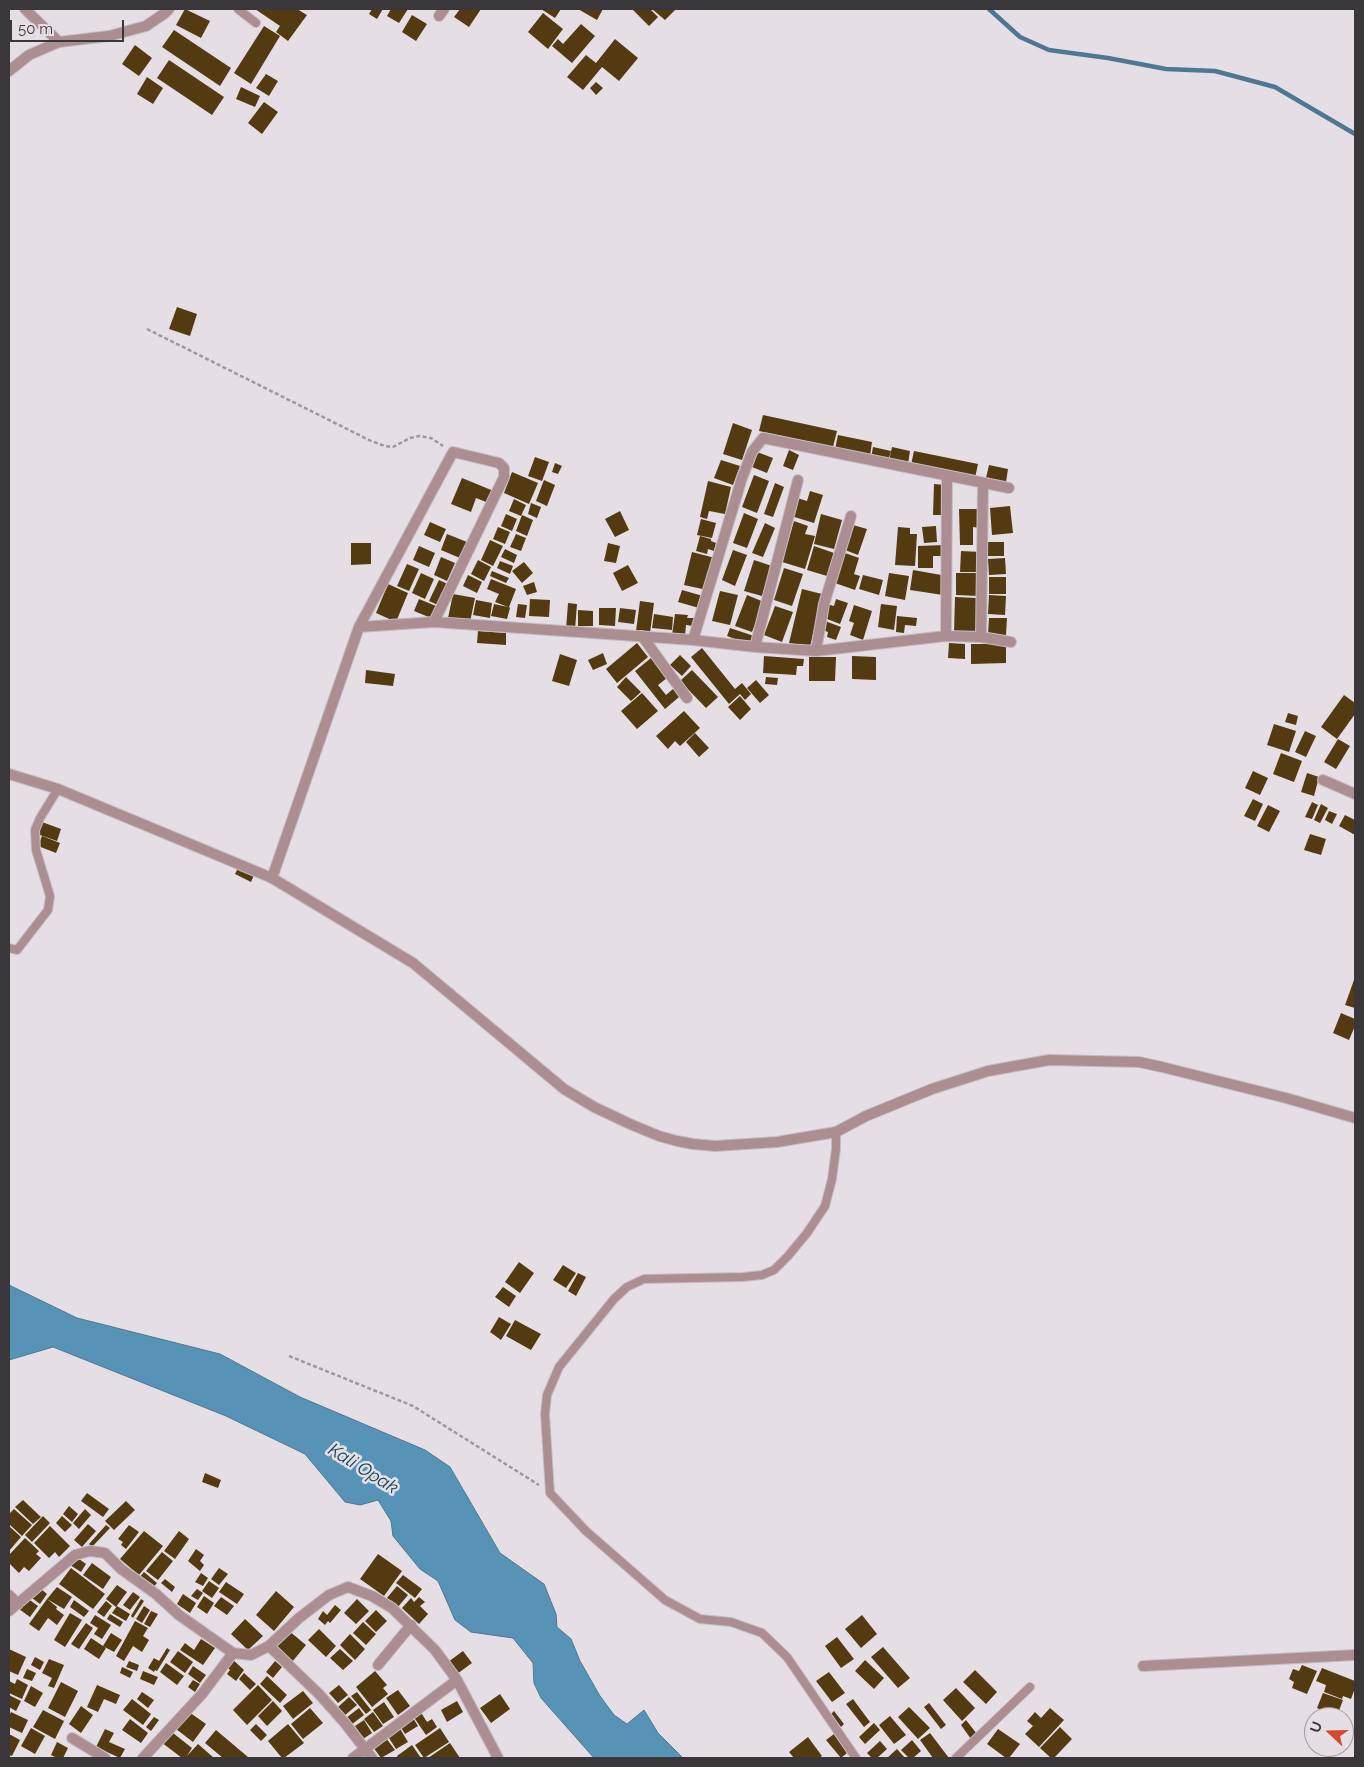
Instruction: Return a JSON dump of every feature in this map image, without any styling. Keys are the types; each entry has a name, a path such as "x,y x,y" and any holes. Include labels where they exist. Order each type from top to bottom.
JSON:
{"street":[{"path":"25,9 59,42"},
{"path":"9,71 29,55 59,42 109,36 146,26 169,9"},
{"path":"693,640 742,478 752,452 763,438 1009,488"},
{"path":"272,878 359,627 453,452 499,463 505,472 434,622"},
{"path":"946,636 948,476"},
{"path":"756,647 798,480"},
{"path":"981,637 983,483"},
{"path":"816,650 824,604 851,516"},
{"path":"359,627 434,622 816,650 946,636 981,637 1012,642"},
{"path":"642,636 687,698"},
{"path":"9,774 58,789 272,878 413,962 564,1088 594,1107 630,1124 677,1141 715,1146 777,1142 836,1132 866,1116 932,1089 988,1072 1049,1060 1139,1062 1162,1066 1355,1118"},
{"path":"1323,780 1355,794"},
{"path":"9,1611 74,1555 90,1551 105,1553 121,1569 156,1594 179,1615 232,1653 251,1655 269,1646 299,1618 329,1595 348,1587 379,1600 392,1608 435,1650 457,1680 498,1758"},
{"path":"9,1595 18,1604"},
{"path":"378,1665 411,1625"},
{"path":"269,1646 319,1694 372,1758"},
{"path":"143,1758 202,1694 232,1653"},
{"path":"1143,1666 1355,1655"},
{"path":"353,1758 457,1680"},
{"path":"72,1738 105,1758"}],"lane":[{"path":"238,9 256,23"},
{"path":"9,948 17,950 48,910 50,896 36,850 35,830 40,818 58,789"},
{"path":"836,1132 832,1179 824,1206 807,1233 774,1270 762,1275 743,1277 644,1279 627,1287 614,1299 559,1367 547,1395 545,1414 550,1493 586,1531 665,1600 700,1619 731,1622 762,1633 787,1657 856,1758"},
{"path":"956,1758 1030,1686"}],"path":[{"path":"147,329 371,441 393,447 410,438 419,436 431,438 453,452"},
{"path":"289,1356 413,1406 527,1476 550,1493"}],"water":[{"name":"Kali Opak","path":"9,1285 77,1318 220,1354 300,1397 425,1450 450,1467 500,1553 544,1584 556,1614 557,1627 571,1639 580,1661 600,1696 614,1715 627,1724 644,1710 658,1733 683,1758 594,1758 541,1698 534,1683 533,1663 513,1638 471,1632 455,1620 438,1581 420,1569 393,1536 391,1521 378,1500 360,1505 345,1502 305,1454 226,1416 53,1347 9,1360"}],"building":[{"path":"185,9 210,21 201,38 176,25"},
{"path":"255,9 297,9 307,15 288,41 276,32 280,26"},
{"path":"372,9 383,9 377,19 369,14"},
{"path":"391,9 408,9 399,23 387,16"},
{"path":"460,9 481,9 469,27 454,17"},
{"path":"541,9 561,9 555,18"},
{"path":"578,9 603,9 597,20"},
{"path":"632,9 650,9 658,17 649,26"},
{"path":"652,9 676,9 665,20"},
{"path":"543,13 563,29 548,49 528,32"},
{"path":"412,15 427,24 416,41 402,32"},
{"path":"581,24 595,36 572,63 552,46 558,39 563,44"},
{"path":"264,26 280,36 251,84 234,73"},
{"path":"174,30 231,68 220,86 162,47"},
{"path":"615,39 638,58 619,81 602,67 583,90 567,77 586,55 596,63"},
{"path":"135,45 152,58 139,76 122,64"},
{"path":"169,60 224,97 212,115 157,78"},
{"path":"266,74 278,81 269,96 256,88"},
{"path":"147,77 163,88 153,104 137,94"},
{"path":"596,82 603,88 596,95 590,88"},
{"path":"241,87 260,96 255,107 236,99"},
{"path":"264,102 278,112 262,134 248,123"},
{"path":"177,307 197,314 190,336 169,329"},
{"path":"763,415 837,431 833,447 759,431"},
{"path":"733,423 752,430 742,460 723,454"},
{"path":"838,435 872,442 870,456 835,449"},
{"path":"873,447 891,451 888,461 871,458"},
{"path":"892,447 910,451 908,464 889,461"},
{"path":"789,450 799,455 793,470 783,466"},
{"path":"914,451 978,464 975,478 911,465"},
{"path":"757,452 773,458 767,473 752,467"},
{"path":"535,457 549,462 542,481 528,476"},
{"path":"721,460 740,466 733,485 714,478"},
{"path":"555,463 562,466 558,474 552,472"},
{"path":"989,465 1008,469 1006,482 986,478"},
{"path":"512,472 538,483 529,504 504,493"},
{"path":"754,475 769,481 757,513 742,507"},
{"path":"462,478 496,492 491,504 476,498 471,512 451,504"},
{"path":"544,480 555,485 547,506 536,501"},
{"path":"708,481 731,487 725,514 709,511 707,519 700,517"},
{"path":"775,483 784,487 773,517 764,514"},
{"path":"934,484 945,485 944,515 933,515"},
{"path":"810,491 823,495 814,523 791,516 797,498 807,501"},
{"path":"514,499 526,505 521,516 509,511"},
{"path":"531,503 541,507 537,518 528,514"},
{"path":"1010,506 1013,533 992,535 990,508"},
{"path":"959,509 981,509 980,528 973,527 973,545 960,545"},
{"path":"620,511 629,530 615,537 605,519"},
{"path":"744,513 758,519 747,548 733,543"},
{"path":"506,514 517,519 512,531 501,526"},
{"path":"821,514 842,520 834,549 814,544"},
{"path":"522,515 533,520 527,536 516,531"},
{"path":"701,519 716,523 712,538 697,535"},
{"path":"794,521 808,526 805,534 815,536 805,569 782,562"},
{"path":"430,522 446,529 440,542 424,535"},
{"path":"765,523 775,528 763,557 752,553"},
{"path":"853,525 867,529 858,555 845,550"},
{"path":"936,526 937,542 924,543 922,527"},
{"path":"498,527 510,532 505,544 493,539"},
{"path":"898,527 910,528 910,534 917,534 915,566 895,565"},
{"path":"447,534 467,542 460,558 441,550"},
{"path":"516,534 526,538 521,551 510,547"},
{"path":"700,536 711,539 711,541 716,543 714,551 708,549 707,554 696,551"},
{"path":"490,540 503,546 493,566 481,560"},
{"path":"988,542 1004,542 1004,556 988,556"},
{"path":"351,543 371,543 371,564 351,565"},
{"path":"608,543 620,546 616,563 604,561"},
{"path":"945,545 945,556 933,556 933,568 918,568 918,546"},
{"path":"419,546 435,553 429,567 413,560"},
{"path":"814,546 834,553 827,576 807,570"},
{"path":"505,549 517,555 514,563 501,557"},
{"path":"733,550 747,555 735,586 722,580"},
{"path":"961,551 981,552 980,572 960,572"},
{"path":"692,552 715,558 707,590 684,585"},
{"path":"845,553 859,558 854,574 860,576 855,590 835,583"},
{"path":"441,557 455,563 447,581 434,575"},
{"path":"1005,558 1006,574 989,575 988,559"},
{"path":"478,560 491,567 484,581 471,574"},
{"path":"754,560 772,566 762,596 744,591"},
{"path":"500,561 513,566 510,574 497,568"},
{"path":"524,562 533,573 522,583 512,571"},
{"path":"407,564 419,569 409,591 397,586"},
{"path":"628,565 638,583 622,591 613,573"},
{"path":"784,568 803,574 792,606 774,600"},
{"path":"913,570 947,576 943,595 910,590"},
{"path":"492,571 509,578 506,583 490,576"},
{"path":"421,573 434,579 425,599 412,593"},
{"path":"889,573 909,576 905,600 885,596"},
{"path":"956,573 980,573 979,596 956,595"},
{"path":"468,575 482,582 477,593 463,586"},
{"path":"863,575 883,580 879,595 859,589"},
{"path":"989,577 1006,577 1006,594 989,594"},
{"path":"491,579 516,589 509,607 507,619 491,616 494,604 508,607 495,602 499,594 487,589"},
{"path":"439,580 450,585 440,606 429,601"},
{"path":"534,582 537,592 527,595 523,586"},
{"path":"388,584 408,593 396,622 376,613"},
{"path":"802,589 822,594 810,647 789,643"},
{"path":"682,590 703,596 699,608 678,602"},
{"path":"720,591 738,595 730,625 712,621"},
{"path":"453,594 475,598 470,622 448,618"},
{"path":"747,595 764,602 752,632 735,626"},
{"path":"989,595 1006,596 1005,615 988,614"},
{"path":"955,597 977,598 977,633 954,633"},
{"path":"419,599 436,606 431,618 414,611"},
{"path":"530,599 550,600 549,617 529,616"},
{"path":"836,599 848,603 840,624 822,617 827,604 834,606"},
{"path":"476,600 492,603 490,618 473,615"},
{"path":"640,601 654,603 650,633 636,631"},
{"path":"568,603 577,604 575,630 566,629"},
{"path":"518,604 527,605 525,618 516,617"},
{"path":"881,604 897,606 894,630 878,627"},
{"path":"854,605 872,611 863,640 850,635 854,623 849,621"},
{"path":"775,606 793,612 782,642 764,635"},
{"path":"599,608 616,608 615,626 599,625"},
{"path":"620,608 636,610 634,624 618,622"},
{"path":"578,610 593,611 593,626 578,626"},
{"path":"654,614 673,617 672,630 652,628"},
{"path":"675,614 688,615 687,618 694,618 693,626 686,625 685,636 672,635"},
{"path":"897,616 917,618 916,626 905,625 904,633 896,632"},
{"path":"989,618 1007,618 1006,635 988,635"},
{"path":"825,621 841,627 836,640 827,637 828,632 822,630"},
{"path":"730,628 754,636 751,645 727,636"},
{"path":"478,631 506,633 506,645 477,643"},
{"path":"637,643 648,657 617,683 606,669"},
{"path":"949,643 965,644 965,659 948,658"},
{"path":"971,644 1006,644 1006,663 971,664"},
{"path":"702,648 735,689 742,683 751,694 745,700 740,694 729,704 691,657"},
{"path":"603,653 607,664 593,670 588,660"},
{"path":"560,654 577,660 569,686 552,681"},
{"path":"680,655 691,666 682,676 670,665"},
{"path":"764,656 804,659 803,666 797,666 796,675 763,673"},
{"path":"852,656 876,657 876,680 852,679"},
{"path":"809,657 836,657 835,681 809,681"},
{"path":"651,658 667,678 658,685 666,695 673,689 679,697 665,709 635,671"},
{"path":"366,670 395,674 393,686 365,683"},
{"path":"692,670 718,697 706,708 680,681"},
{"path":"626,677 641,692 631,701 617,687"},
{"path":"766,677 778,678 777,685 765,684"},
{"path":"756,680 769,695 760,703 747,688"},
{"path":"642,693 658,711 637,729 621,711"},
{"path":"1344,695 1355,703 1355,714 1337,739 1321,727"},
{"path":"740,696 751,709 740,720 728,707"},
{"path":"684,711 700,728 680,746 675,741 668,749 656,736"},
{"path":"1288,713 1298,716 1296,725 1285,722"},
{"path":"1274,724 1296,731 1289,752 1267,745"},
{"path":"1305,731 1316,736 1306,757 1295,752"},
{"path":"695,733 709,748 699,757 686,742"},
{"path":"1338,739 1350,746 1336,769 1324,762"},
{"path":"1281,753 1302,761 1294,782 1273,774"},
{"path":"1253,771 1268,778 1260,795 1245,788"},
{"path":"1307,773 1319,777 1314,796 1301,792"},
{"path":"1253,799 1263,804 1255,821 1244,816"},
{"path":"1312,802 1318,805 1312,819 1305,817"},
{"path":"1321,804 1328,808 1320,823 1314,820"},
{"path":"1268,805 1280,811 1269,832 1257,826"},
{"path":"1329,811 1337,814 1332,824 1325,820"},
{"path":"1345,815 1355,820 1355,835 1339,826"},
{"path":"42,822 61,829 57,841 37,834"},
{"path":"1310,834 1326,839 1321,855 1304,850"},
{"path":"42,836 60,843 56,853 38,846"},
{"path":"239,866 255,873 251,882 235,874"},
{"path":"1355,981 1355,1008 1345,1005"},
{"path":"1341,1013 1355,1019 1355,1026 1349,1040 1333,1033"},
{"path":"519,1262 534,1273 520,1293 505,1282"},
{"path":"563,1265 576,1273 566,1288 553,1280"},
{"path":"578,1273 586,1277 576,1296 568,1291"},
{"path":"503,1287 516,1296 509,1307 495,1297"},
{"path":"499,1317 511,1324 501,1340 490,1332"},
{"path":"515,1320 541,1334 531,1350 506,1336"},
{"path":"205,1473 221,1480 218,1488 202,1482"},
{"path":"87,1493 109,1509 103,1517 81,1501"},
{"path":"23,1500 41,1517 33,1524 15,1507"},
{"path":"126,1501 135,1510 114,1530 105,1521"},
{"path":"69,1506 78,1514 72,1522 63,1514"},
{"path":"14,1509 32,1525 22,1536 9,1524 9,1514"},
{"path":"85,1509 91,1515 79,1529 73,1523"},
{"path":"43,1516 50,1523 32,1542 25,1535"},
{"path":"62,1516 72,1525 65,1532 56,1523"},
{"path":"88,1524 96,1531 82,1547 74,1540"},
{"path":"106,1525 110,1528 92,1547 89,1544"},
{"path":"129,1525 139,1532 126,1549 121,1545 123,1542 118,1539"},
{"path":"9,1526 21,1537 9,1551"},
{"path":"50,1526 70,1546 59,1557 55,1552 49,1558 34,1543"},
{"path":"144,1531 163,1546 139,1575 120,1559"},
{"path":"179,1531 189,1539 175,1559 164,1551"},
{"path":"25,1538 39,1551 36,1554 41,1558 29,1571 24,1567 19,1573 9,1563 9,1555"},
{"path":"196,1549 204,1555 200,1561 204,1565 200,1571 188,1561"},
{"path":"162,1552 173,1561 158,1580 146,1571"},
{"path":"378,1554 402,1571 384,1596 360,1579"},
{"path":"75,1556 86,1564 81,1572 70,1565"},
{"path":"92,1563 111,1577 103,1589 83,1575"},
{"path":"71,1568 105,1594 93,1609 59,1584"},
{"path":"219,1568 228,1574 219,1585 211,1579"},
{"path":"144,1572 157,1583 152,1589 139,1578"},
{"path":"201,1573 208,1578 203,1586 195,1582"},
{"path":"403,1575 422,1589 415,1598 396,1583"},
{"path":"165,1579 175,1587 172,1592 161,1583"},
{"path":"209,1581 219,1588 212,1598 202,1591"},
{"path":"226,1582 244,1594 237,1604 219,1592"},
{"path":"117,1585 127,1592 116,1607 106,1599"},
{"path":"397,1586 408,1595 397,1608 386,1599"},
{"path":"57,1587 72,1597 64,1609 47,1599"},
{"path":"40,1588 47,1594 40,1604 32,1598"},
{"path":"197,1589 203,1593 198,1600 191,1596"},
{"path":"276,1591 294,1607 274,1631 256,1615"},
{"path":"133,1592 140,1597 130,1610 123,1605"},
{"path":"183,1594 196,1603 190,1613 177,1604"},
{"path":"204,1596 214,1603 207,1614 197,1607"},
{"path":"221,1597 234,1606 227,1615 214,1606"},
{"path":"419,1597 425,1602 420,1606 428,1614 419,1624 402,1608 411,1598 414,1602"},
{"path":"27,1598 38,1606 30,1617 19,1609"},
{"path":"47,1599 64,1615 57,1625 48,1618 39,1631 29,1624"},
{"path":"141,1599 144,1601 133,1618 131,1616"},
{"path":"357,1599 369,1611 356,1624 344,1613"},
{"path":"74,1600 89,1611 84,1617 70,1607"},
{"path":"106,1601 112,1606 104,1617 97,1612"},
{"path":"335,1605 341,1610 330,1623 328,1621 325,1625 318,1619 323,1611 327,1615"},
{"path":"117,1606 130,1614 126,1621 112,1613"},
{"path":"144,1606 150,1610 142,1623 136,1619"},
{"path":"376,1610 387,1621 376,1632 365,1621"},
{"path":"151,1611 158,1614 150,1627 144,1624"},
{"path":"70,1613 82,1620 65,1647 54,1640"},
{"path":"110,1614 123,1622 120,1627 107,1619"},
{"path":"95,1615 111,1625 102,1639 94,1634 98,1628 90,1623"},
{"path":"862,1615 877,1634 861,1648 845,1629"},
{"path":"245,1619 263,1636 248,1650 231,1634"},
{"path":"135,1621 148,1628 143,1636 149,1640 142,1652 133,1646 124,1661 116,1656"},
{"path":"363,1622 376,1634 366,1645 353,1633"},
{"path":"86,1623 93,1628 79,1649 71,1644"},
{"path":"319,1629 336,1646 326,1657 308,1640"},
{"path":"289,1631 306,1645 292,1662 276,1648"},
{"path":"111,1633 122,1640 114,1652 103,1646"},
{"path":"350,1634 365,1649 355,1660 340,1645"},
{"path":"837,1637 854,1659 841,1668 825,1646"},
{"path":"91,1638 106,1648 99,1659 84,1649"},
{"path":"201,1639 215,1648 203,1665 180,1650 185,1643 194,1650"},
{"path":"883,1647 910,1678 898,1688 871,1657"},
{"path":"167,1648 170,1650 157,1671 155,1670 154,1672 148,1668 154,1658 159,1661"},
{"path":"9,1649 26,1657 18,1675 9,1671"},
{"path":"340,1649 353,1661 343,1670 330,1658"},
{"path":"178,1651 193,1662 185,1673 170,1662"},
{"path":"463,1651 472,1663 457,1674 448,1662"},
{"path":"35,1657 44,1662 40,1670 31,1665"},
{"path":"231,1658 244,1670 236,1681 227,1674 230,1670 225,1665"},
{"path":"49,1659 64,1665 54,1688 48,1686 52,1678 42,1673"},
{"path":"865,1660 884,1678 874,1689 855,1671"},
{"path":"129,1661 139,1665 137,1671 126,1667"},
{"path":"275,1661 282,1667 273,1678 266,1672"},
{"path":"166,1663 184,1676 177,1685 160,1672"},
{"path":"1302,1665 1317,1671 1307,1694 1292,1688 1294,1682 1289,1679 1293,1669 1299,1671"},
{"path":"193,1666 206,1675 200,1683 188,1674"},
{"path":"122,1667 133,1672 130,1678 120,1673"},
{"path":"1322,1668 1355,1681 1355,1688 1351,1699 1343,1696 1342,1699 1324,1692 1326,1685 1316,1681"},
{"path":"27,1669 36,1673 32,1681 23,1678"},
{"path":"975,1670 997,1692 986,1704 963,1682"},
{"path":"143,1671 158,1677 154,1685 140,1679"},
{"path":"375,1671 387,1685 383,1688 388,1694 372,1707 356,1687"},
{"path":"829,1672 845,1693 832,1702 816,1681"},
{"path":"244,1673 256,1684 250,1690 239,1679"},
{"path":"267,1676 287,1695 280,1703 260,1684"},
{"path":"17,1679 28,1685 22,1699 9,1693 9,1681 15,1684"},
{"path":"193,1680 200,1684 195,1692 188,1687"},
{"path":"61,1682 78,1691 65,1717 48,1708"},
{"path":"97,1685 120,1695 116,1704 104,1699 98,1712 87,1707"},
{"path":"258,1685 272,1700 247,1725 233,1710"},
{"path":"339,1685 348,1695 338,1703 329,1693"},
{"path":"31,1686 43,1693 35,1707 24,1701"},
{"path":"956,1688 975,1708 962,1721 943,1700"},
{"path":"398,1690 410,1706 398,1715 386,1698"},
{"path":"303,1691 313,1703 293,1719 283,1706"},
{"path":"142,1692 154,1700 148,1708 137,1699"},
{"path":"357,1692 371,1710 366,1714 351,1696"},
{"path":"1323,1693 1343,1700 1340,1707 1317,1707"},
{"path":"500,1694 510,1709 491,1723 480,1708"},
{"path":"9,1695 21,1701 16,1711 9,1707"},
{"path":"349,1697 357,1705 344,1716 337,1708"},
{"path":"132,1699 151,1714 143,1725 123,1710"},
{"path":"853,1699 870,1722 864,1727 846,1704"},
{"path":"273,1701 282,1711 267,1726 258,1716"},
{"path":"457,1701 463,1712 447,1722 441,1710"},
{"path":"384,1702 394,1717 383,1724 373,1710"},
{"path":"929,1703 946,1725 941,1729 924,1707"},
{"path":"81,1706 93,1715 81,1733 69,1724"},
{"path":"909,1707 930,1728 918,1739 898,1717"},
{"path":"310,1708 323,1723 303,1739 291,1724"},
{"path":"359,1708 364,1715 351,1725 346,1718"},
{"path":"1050,1708 1064,1720 1039,1747 1025,1734 1033,1726 1027,1721 1035,1712 1041,1718"},
{"path":"43,1710 64,1721 55,1739 33,1727"},
{"path":"420,1711 427,1722 432,1719 437,1727 426,1735 413,1716"},
{"path":"834,1711 844,1724 841,1727 831,1714"},
{"path":"11,1712 28,1720 22,1733 9,1727"},
{"path":"189,1712 206,1724 193,1742 176,1729"},
{"path":"373,1712 383,1726 374,1732 364,1719"},
{"path":"890,1716 906,1735 894,1744 879,1725"},
{"path":"154,1717 159,1720 151,1731 146,1727"},
{"path":"413,1718 418,1726 405,1734 400,1726"},
{"path":"130,1719 148,1733 141,1743 122,1730"},
{"path":"364,1720 372,1733 363,1739 355,1726"},
{"path":"966,1720 977,1734 971,1739 961,1725"},
{"path":"874,1723 880,1730 865,1744 859,1737"},
{"path":"256,1724 267,1735 261,1741 250,1730"},
{"path":"288,1724 304,1743 282,1758 268,1741"},
{"path":"399,1727 408,1742 396,1749 387,1735"},
{"path":"1060,1727 1072,1739 1054,1758 1051,1758 1040,1748"},
{"path":"31,1728 45,1736 35,1754 21,1746"},
{"path":"440,1728 449,1742 424,1758 415,1745"},
{"path":"105,1729 114,1733 109,1742 125,1749 120,1758 96,1747"},
{"path":"176,1729 173,1733 192,1748 187,1756 198,1744 214,1758 182,1758 161,1742"},
{"path":"998,1729 1020,1744 1009,1758 1006,1758 987,1744"},
{"path":"216,1730 248,1757 223,1758 205,1743"},
{"path":"930,1733 949,1758 933,1758 920,1740"},
{"path":"9,1734 20,1740 12,1756 9,1755"},
{"path":"834,1734 847,1753 841,1758 826,1740"},
{"path":"808,1737 822,1756 819,1758 794,1758 789,1752"},
{"path":"386,1738 395,1750 381,1758 373,1747"},
{"path":"912,1740 921,1751 913,1758 909,1758 901,1750"},
{"path":"880,1741 887,1749 877,1758 872,1758 867,1753"},
{"path":"57,1742 68,1748 63,1758 51,1755"},
{"path":"450,1743 460,1758 428,1758"},
{"path":"412,1745 421,1758 398,1758 397,1756"},
{"path":"897,1749 905,1758 887,1758"}],"waterway":[{"path":"989,9 1020,37 1049,50 1108,58 1166,69 1215,71 1275,87 1355,134"}]}
